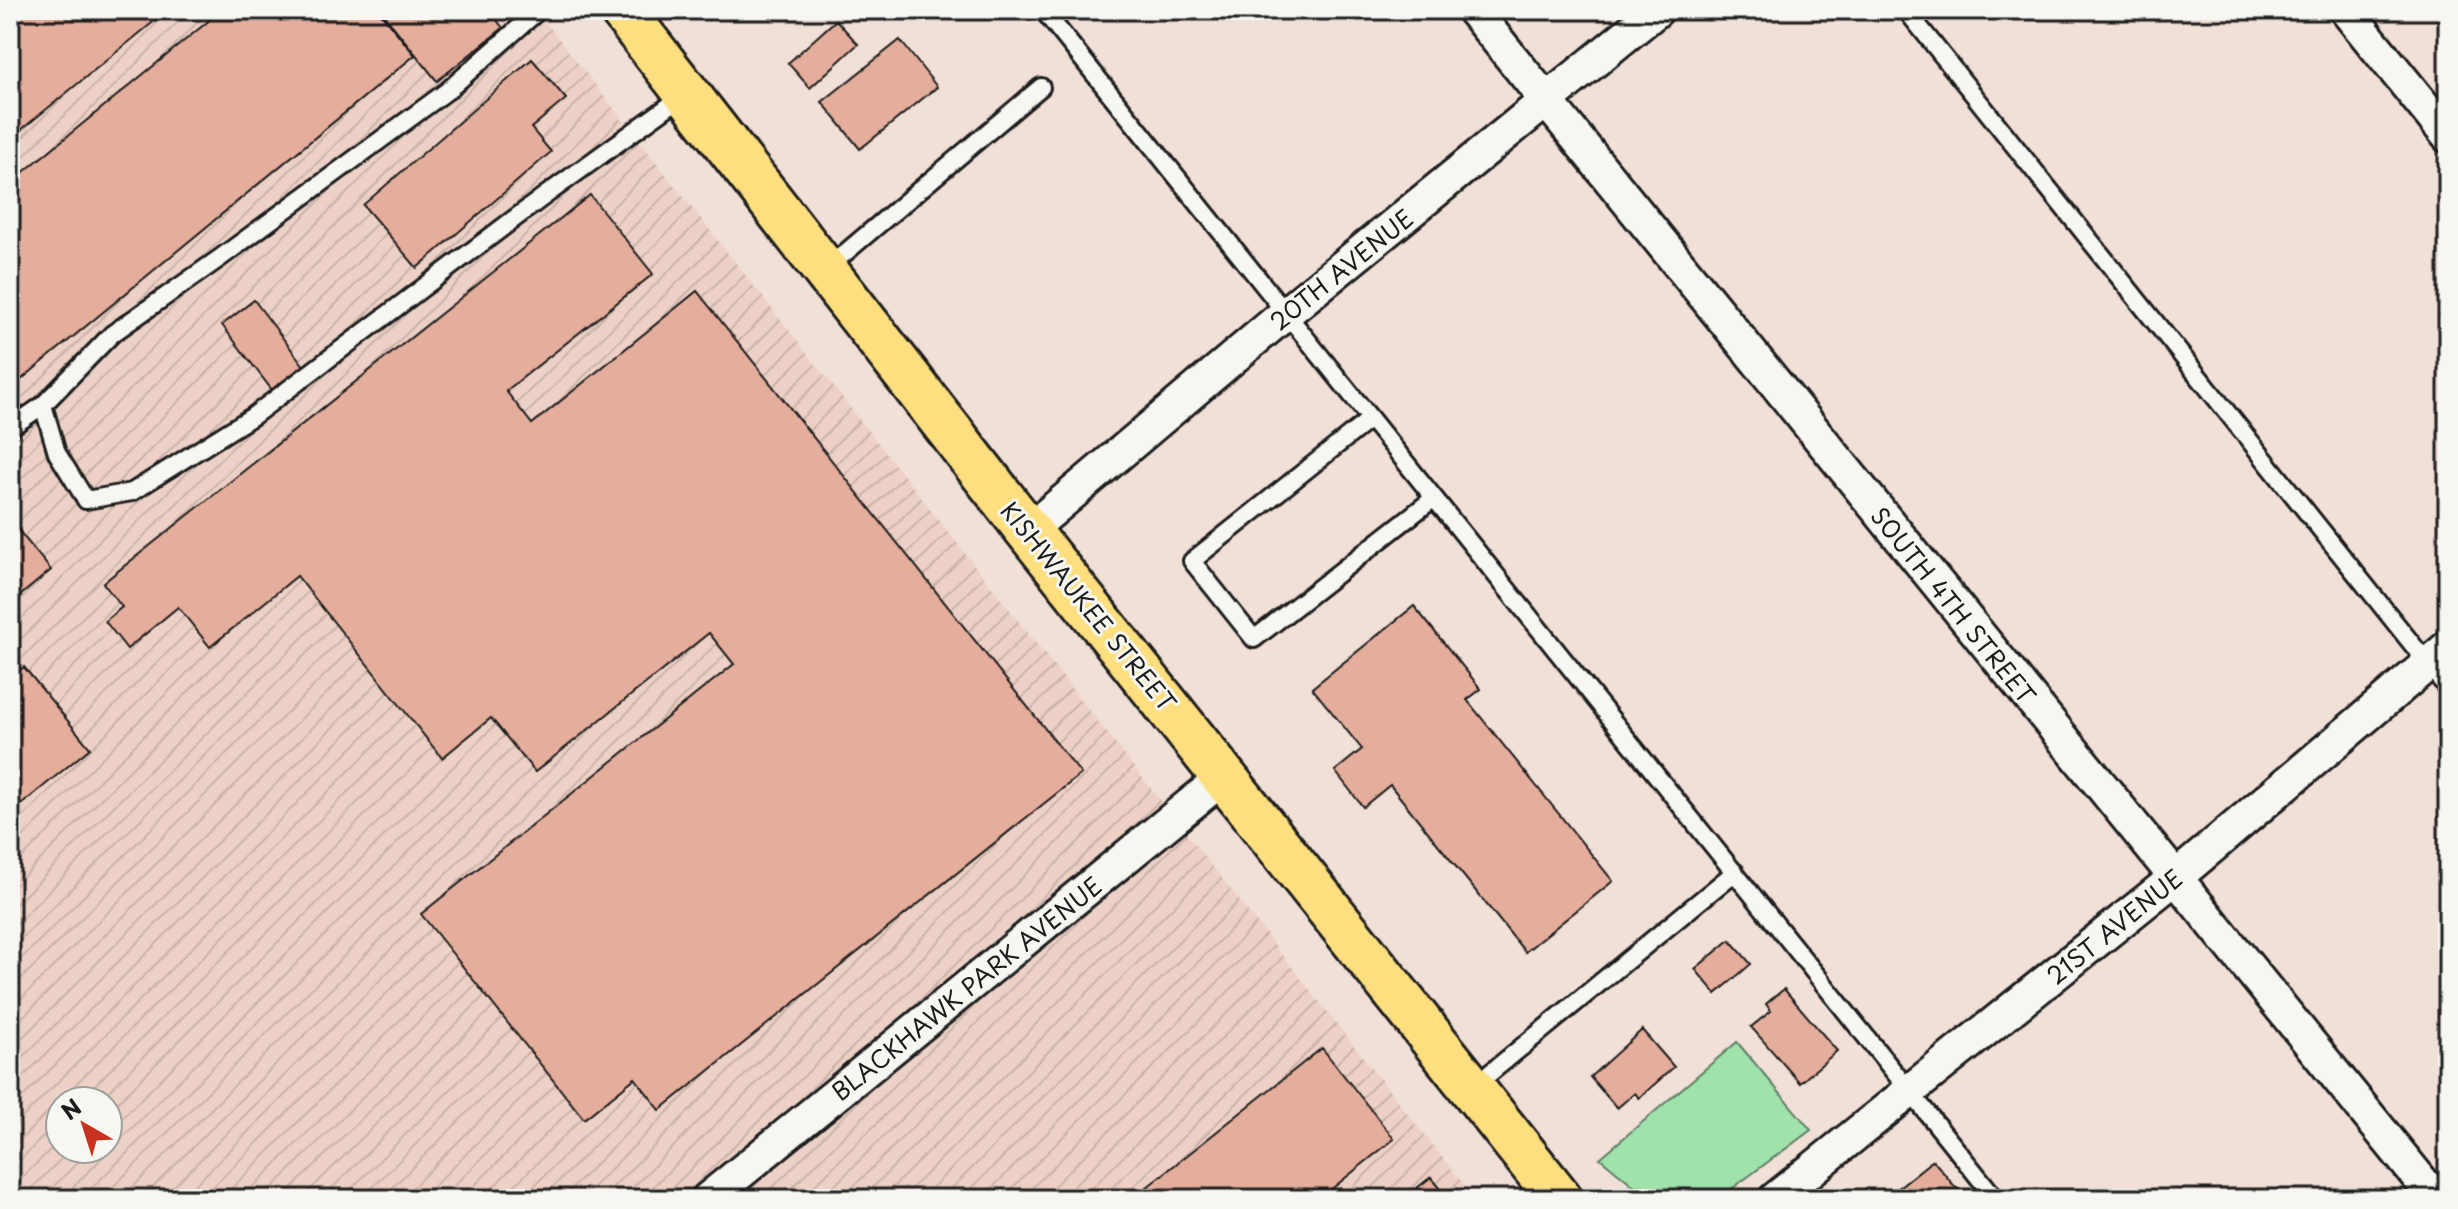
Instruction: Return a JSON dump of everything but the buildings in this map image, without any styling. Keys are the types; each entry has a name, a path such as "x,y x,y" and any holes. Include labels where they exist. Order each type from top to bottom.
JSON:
{"main road":[{"name":"KISHWAUKEE STREET","path":"622,10 1028,531 1560,1199"}],"street":[{"name":"SOUTH 4TH STREET","path":"1473,10 2436,1199"},
{"name":"20TH AVENUE","path":"1028,531 1286,313 1657,10"},
{"path":"2346,10 2448,136"},
{"name":"21ST AVENUE","path":"1775,1199 2175,878 2438,656"},
{"name":"BLACKHAWK PARK AVENUE","path":"708,1199 1225,776"}],"lane":[{"path":"10,428 43,405 112,334 447,91 539,10"},
{"path":"1043,10 1996,1199"},
{"path":"1906,10 2438,656 2448,689"},
{"path":"824,270 1041,87"},
{"path":"43,405 57,453 86,500 132,492 253,416 543,197 687,93"},
{"path":"1370,419 1192,561 1254,639 1434,498"},
{"path":"1472,1088 1735,872"}],"shaded area":[{"path":"10,10 536,10 1475,1199 10,1199"}],"green space":[{"path":"1737,1042 1811,1130 1718,1199 1650,1199 1600,1158"}]}
